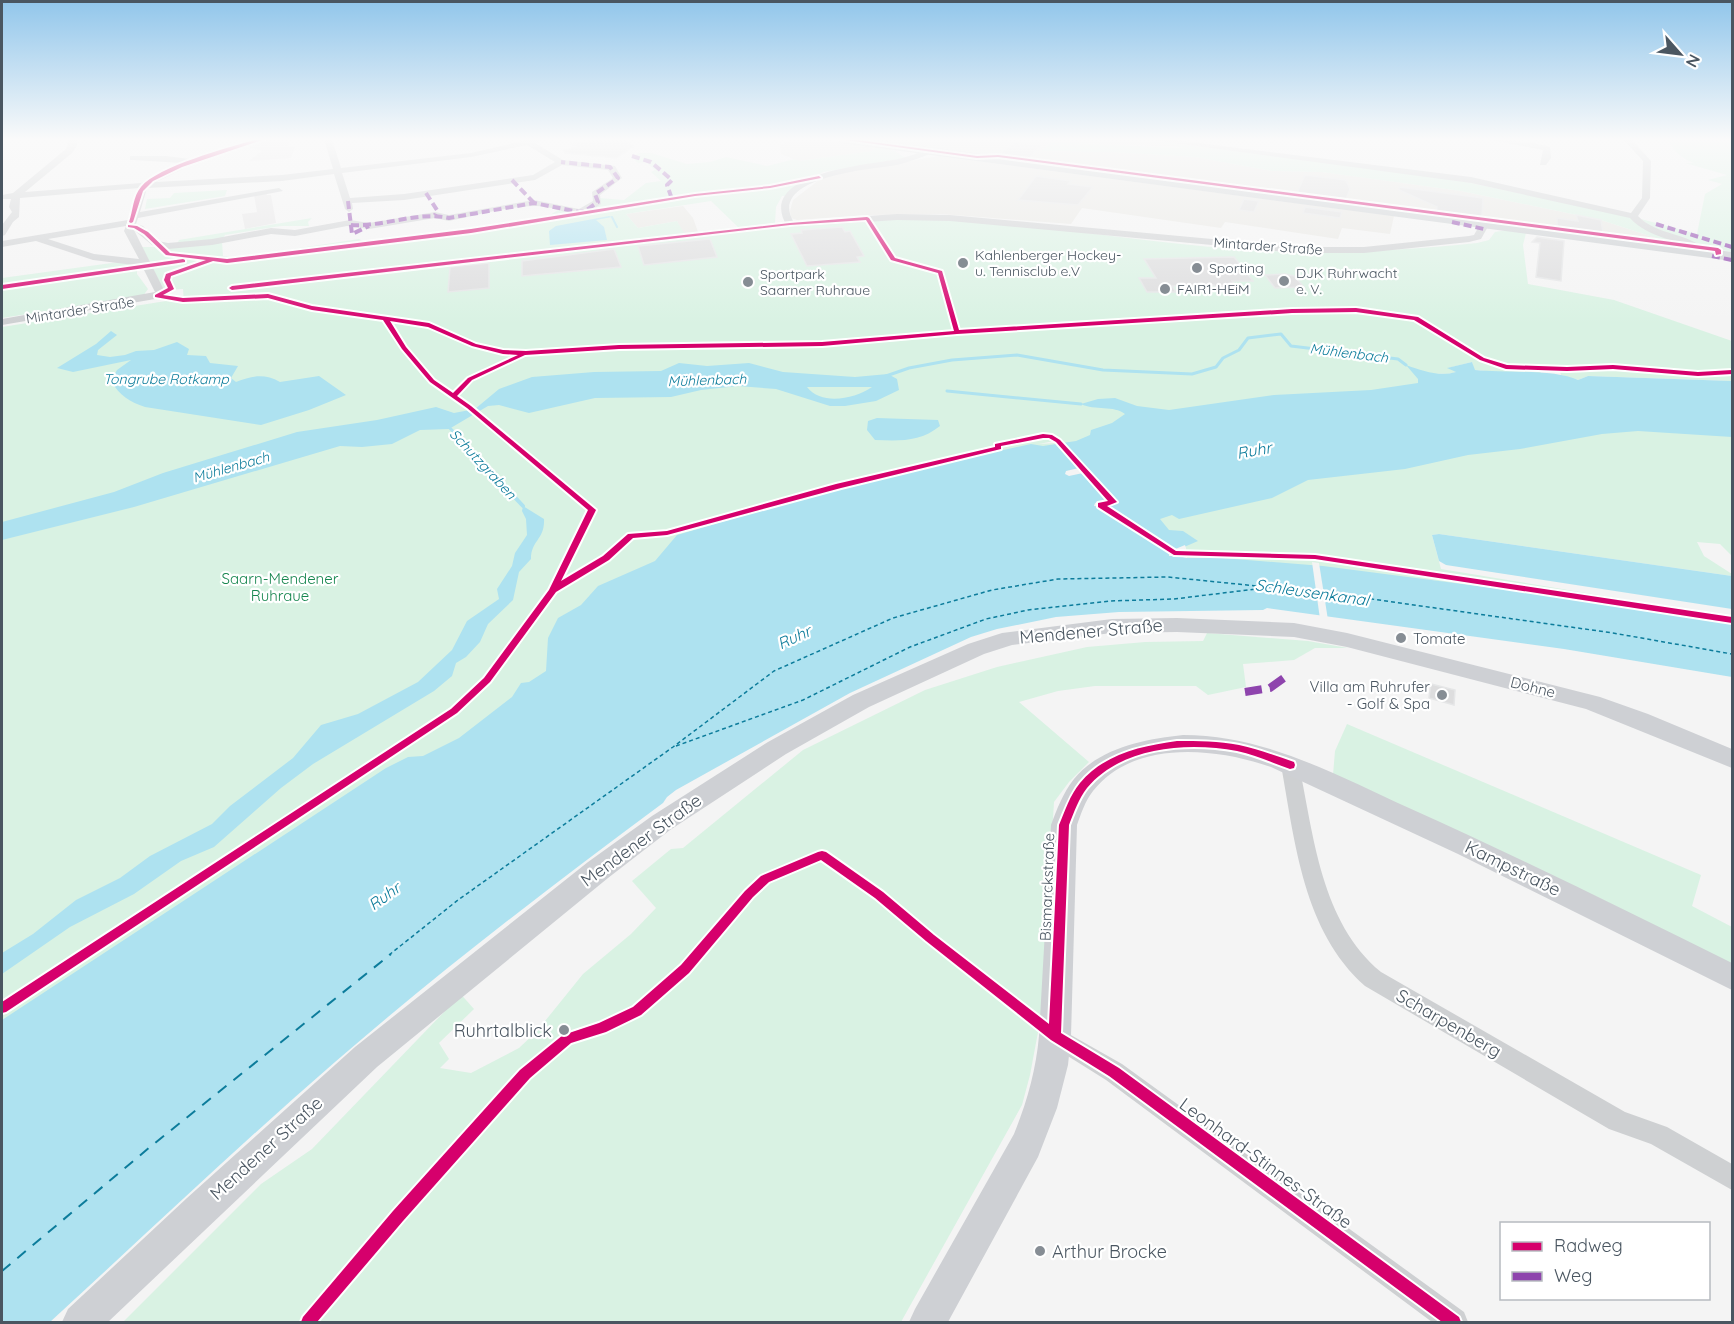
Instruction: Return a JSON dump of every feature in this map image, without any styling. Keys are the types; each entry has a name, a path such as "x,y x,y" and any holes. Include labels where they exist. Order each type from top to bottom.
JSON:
{"main road":[{"path":"1313,201 1732,256"}],"street":[{"path":"2,233 16,212 13,207 15,201"},
{"path":"139,201 129,231 144,263"},
{"path":"2,244 231,201"},
{"path":"348,201 352,234 369,226 436,212"},
{"path":"430,201 436,212 449,218 534,203 563,210 585,210 598,201"},
{"name":"Mintarder Straße","path":"787,201 784,211 790,224 867,218 932,217 1056,226 1258,248 1334,251 1468,239 1478,237 1485,223"},
{"path":"1565,201 1633,216 1649,230 1694,244 1703,252"},
{"path":"1633,216 1644,201"},
{"path":"132,221 155,243 168,246 204,243 271,231 295,232 350,224"},
{"path":"35,237 93,257 144,263"},
{"name":"Mintarder Straße","path":"2,322 157,296 160,292 144,263"},
{"name":"Mendener Straße","path":"81,1323 199,1210 375,1050 598,870 661,823 777,748 898,683 976,649 1010,638 1112,626 1177,625 1260,627 1326,635"},
{"name":"Dohne","path":"1326,635 1592,703 1640,720 1732,759"},
{"name":"Bismarckstraße","path":"928,1323 1026,1144 1041,1108 1052,1065 1064,825 1073,801 1086,782 1108,764 1125,756 1163,746 1195,744 1227,746 1259,753 1290,765"},
{"name":"Kampstraße","path":"1290,765 1468,846 1732,977"},
{"name":"Scharpenberg","path":"1290,765 1312,877 1319,889 1331,925 1354,963 1373,979 1618,1121 1658,1135 1732,1178"},
{"name":"Leonhard-Stinnes-Straße","path":"1055,1036 1114,1072 1454,1323"}],"shaded area":[{"path":"255,201 272,201 276,223 245,229 242,214 257,212"},
{"path":"793,201 1279,201 1394,216 1390,234 1342,228 1338,239 1225,222 1221,228 1082,208 1071,224 941,214 868,215 797,220 791,218"},
{"path":"1347,201 1508,201 1601,220 1662,240 1695,246 1700,251 1482,221 1482,218"},
{"path":"683,206 693,218 698,232 683,233 677,221 638,228 626,214"}],"green space":[{"path":"147,201 196,201 145,209"},
{"name":"Saarn-Mendener Ruhraue","path":"595,201 779,201 776,207 775,223 739,227 744,231 866,220 948,220 1264,251 1326,252 1417,248 1477,243 1489,240 1495,232 1507,230 1526,233 1523,245 1528,284 1614,300 1732,341 1732,381 1588,376 1578,380 1561,375 1559,368 1538,368 1541,373 1510,373 1474,370 1472,362 1448,368 1457,372 1434,373 1732,408 1732,556 1720,544 1697,542 1704,556 1732,576 1439,534 1432,535 1441,569 1732,617 1732,624 1429,580 1187,558 1186,548 1120,509 2,1142 2,327 166,301 184,302 183,289 164,290 141,247 184,247 222,242 223,256 235,258 359,239 365,242 547,217 558,210 577,213","holes":["711,201 738,227 684,233 677,221 638,228 626,214"]},
{"path":"1508,201 1557,201 1631,216 1695,246 1662,240 1601,220"},
{"path":"1704,201 1732,201 1732,252 1672,236 1641,219 1697,234"},
{"path":"312,218 308,222 309,226 281,226 225,235 223,238 177,244 179,240"},
{"path":"119,262 137,265 137,274 148,289 143,296 2,318 2,278"},
{"path":"1207,633 1308,641 1348,648 1315,648 1294,660 1243,664 1246,687 1208,695 1196,686 1095,686 1058,691 1019,702 1089,762 1069,782 1054,802 1041,1016 1030,1075 1022,1105 901,1322 123,1322 261,1184 312,1149 444,1012 458,991 474,1009 439,1043 449,1059 440,1068 471,1073 519,1048 537,1031 583,974 631,934 656,908 632,881 671,849 683,848 803,750 925,690 997,667 1087,647 1145,642 1203,641"},
{"path":"1347,724 1701,875 1692,906 1732,927 1732,964 1597,897 1333,775 1335,751"}],"water":[{"path":"612,217 596,220 604,227 607,240 550,245 549,231 556,226"},
{"name":"Tongrube Rotkamp","path":"111,331 117,335 98,350 97,355 110,357 125,355 136,351 154,350 177,342 189,349 187,355 206,356 210,363 238,366 231,378 236,382 258,376 269,377 280,382 319,376 346,395 309,410 261,425 145,407 135,403 126,398 111,381 117,370 131,360 73,372 57,368 96,344"},
{"path":"1472,362 1475,370 1556,374 1578,380 1588,376 1732,381 1732,437 1638,431 1602,434 1520,449 1468,455 1405,469 1308,480 1272,498 1179,519 1172,515 1160,519 1169,530 1183,531 1198,541 1168,554 1187,558 1222,558 1323,566 1531,593 1732,624 1732,677 1564,649 1267,608 1263,610 1119,612 1056,617 997,629 971,637 850,693 676,790 663,803 496,930 375,1028 263,1126 50,1322 2,1322 2,1020 386,768 408,757 423,756 459,738 512,697 521,683 529,682 546,671 548,638 558,618 581,605 598,586 655,561 677,535 859,482 1031,444 1043,446 1076,441 1090,435 1091,430 1112,423 1125,414 1121,411 1081,404 1098,399 1115,398 1137,406 1169,410 1274,395 1371,390 1418,383 1418,379 1406,365 1443,374 1456,372 1447,368"},
{"path":"679,363 707,366 749,363 783,372 855,377 888,374 897,379 899,390 876,401 845,406 830,406 776,389 738,386 701,390 671,397 595,398 529,413 499,405 488,406 449,429 420,430 392,444 362,447 340,446 134,507 2,540 2,522 114,492 163,473 297,432 377,420 436,407 454,413 475,409 499,389 532,377 594,372 661,371","holes":["807,387 872,387 856,395 838,399 821,397"]},
{"path":"877,418 938,420 940,426 917,438 875,440 867,430 868,421"},
{"name":"Schutzgraben","path":"523,506 544,519 544,526 533,548 531,559 519,572 513,600 488,624 480,642 466,657 456,663 452,676 434,691 313,764 281,788 214,847 181,861 134,894 70,927 2,974 2,953 33,934 76,900 120,878 150,856 212,824 230,806 293,758 321,725 358,714 418,682 452,650 467,621 499,599 497,589 512,566 515,553 527,535"},
{"path":"1439,534 1732,576 1732,609 1446,565 1439,561 1432,535"}],"pier":[{"path":"1059,440 1084,468 1089,470 1088,472 1113,500 1118,502 1106,506 1173,550 1185,545 1186,548 1177,552 1187,556 1169,556 1169,552 1101,507 1094,506 1095,503 1108,500 1083,473 1069,476 1065,474 1066,471 1079,468 1056,443 1039,444"},
{"path":"1312,562 1319,563 1328,620 1320,619"}],"building":[{"path":"1027,201 1082,201 1078,205"},
{"path":"1243,201 1259,201 1254,212 1239,210"},
{"path":"1423,201 1483,201 1482,217 1436,211 1437,207"},
{"path":"1305,207 1342,212 1340,218 1303,213"},
{"path":"1576,215 1601,220 1603,233 1550,226 1557,225 1557,218 1578,221"},
{"path":"842,227 845,232 850,231 864,256 857,257 860,262 807,266 791,234 802,233 801,230"},
{"path":"1537,237 1564,241 1561,281 1536,277 1540,243 1532,242"},
{"path":"710,239 717,257 644,265 638,246"},
{"path":"614,249 621,267 522,276 522,261"},
{"name":"Sporting","path":"1234,257 1253,281 1232,281 1234,284 1230,284 1233,288 1217,288 1214,285 1172,286 1176,292 1147,292 1139,278 1156,278 1144,259"},
{"path":"489,263 489,288 448,292 450,267"},
{"name":"DJK Ruhrwacht e. V.","path":"1265,275 1294,276 1304,287 1275,288"},
{"name":"Villa am Ruhrufer - Golf & Spa","path":"1431,684 1455,690 1454,705 1429,698"}],"waterway":[{"path":"612,217 617,227"},
{"name":"Mühlenbach","path":"886,376 909,368 952,360 1017,355 1103,370 1192,374 1216,367 1223,358 1239,350 1248,338 1281,334 1291,346 1398,359 1406,365"},
{"path":"947,391 1081,404"},
{"name":"Schutzgraben","path":"447,425 467,446"},
{"name":"Schutzgraben","path":"465,444 523,506"}],"ferry route":[{"path":"389,955 458,900 673,747 774,671 893,618 992,590 1058,579 1168,577 1336,594 1613,633 1732,654"},
{"path":"676,746 803,700 910,647 986,619 1028,610 1110,601 1174,599 1256,589"},
{"path":"2,1271 150,1147 391,954"}],"marked path":[{"path":"348,201 352,234 369,226"},
{"path":"431,201 437,210 435,215"},
{"path":"351,225 369,226 435,215 449,218 534,203 579,212 585,211 598,201"},
{"path":"1452,222 1484,229"},
{"path":"1656,224 1732,247"},
{"path":"1712,256 1732,260"},
{"path":"1245,692 1270,688 1288,675"}],"cycle path":[{"path":"131,222 137,201"},
{"path":"130,226 141,229 168,254 227,261 471,231 659,201"},
{"path":"1341,201 1718,250 1718,254"},
{"path":"232,288 790,224 867,218 893,259 940,272 957,332"},
{"path":"157,296 171,289 167,280 168,275 211,260"},
{"path":"2,287 183,261"},
{"path":"157,296 183,300 268,296 312,308 429,325 474,345 503,352 526,353 619,347 822,344 957,332 1292,311 1356,310 1416,318 1482,359 1506,367 1567,369 1613,367 1698,374 1732,372"},
{"path":"2,1008 454,711 487,680 553,590 592,510 469,407 432,381 404,348 385,318"},
{"path":"453,396 470,379 522,355"},
{"path":"553,590 606,558 631,536 667,533 839,486 999,448 997,445 1050,436 1058,441 1113,502 1101,505 1174,553 1315,557 1732,620"},
{"path":"1055,1036 1064,825 1084,785 1098,771 1115,760 1155,747 1219,745 1238,748 1290,765"},
{"path":"308,1322 398,1216 525,1074 567,1039 602,1028 637,1011 685,969 749,894 765,879 822,855 879,895 1055,1036 1114,1072 1454,1322"}],"place":[{"name":"Kahlenberger Hockey- u. Tennisclub e.V","path":"963,263"},
{"name":"Sporting","path":"1197,268"},
{"name":"DJK Ruhrwacht e. V.","path":"1284,281"},
{"name":"Sportpark Saarner Ruhraue","path":"748,282"},
{"name":"FAIR1-HEiM","path":"1165,289"},
{"name":"Tomate","path":"1401,638"},
{"name":"Villa am Ruhrufer - Golf & Spa","path":"1442,695"},
{"name":"Ruhrtalblick","path":"564,1030"},
{"name":"Arthur Brocke","path":"1040,1251"}],"water label":[{"name":"Ruhr","path":"1254,450"},
{"name":"Schleusenkanal","path":"1312,592"},
{"name":"Ruhr","path":"794,637"},
{"name":"Ruhr","path":"384,896"}]}
